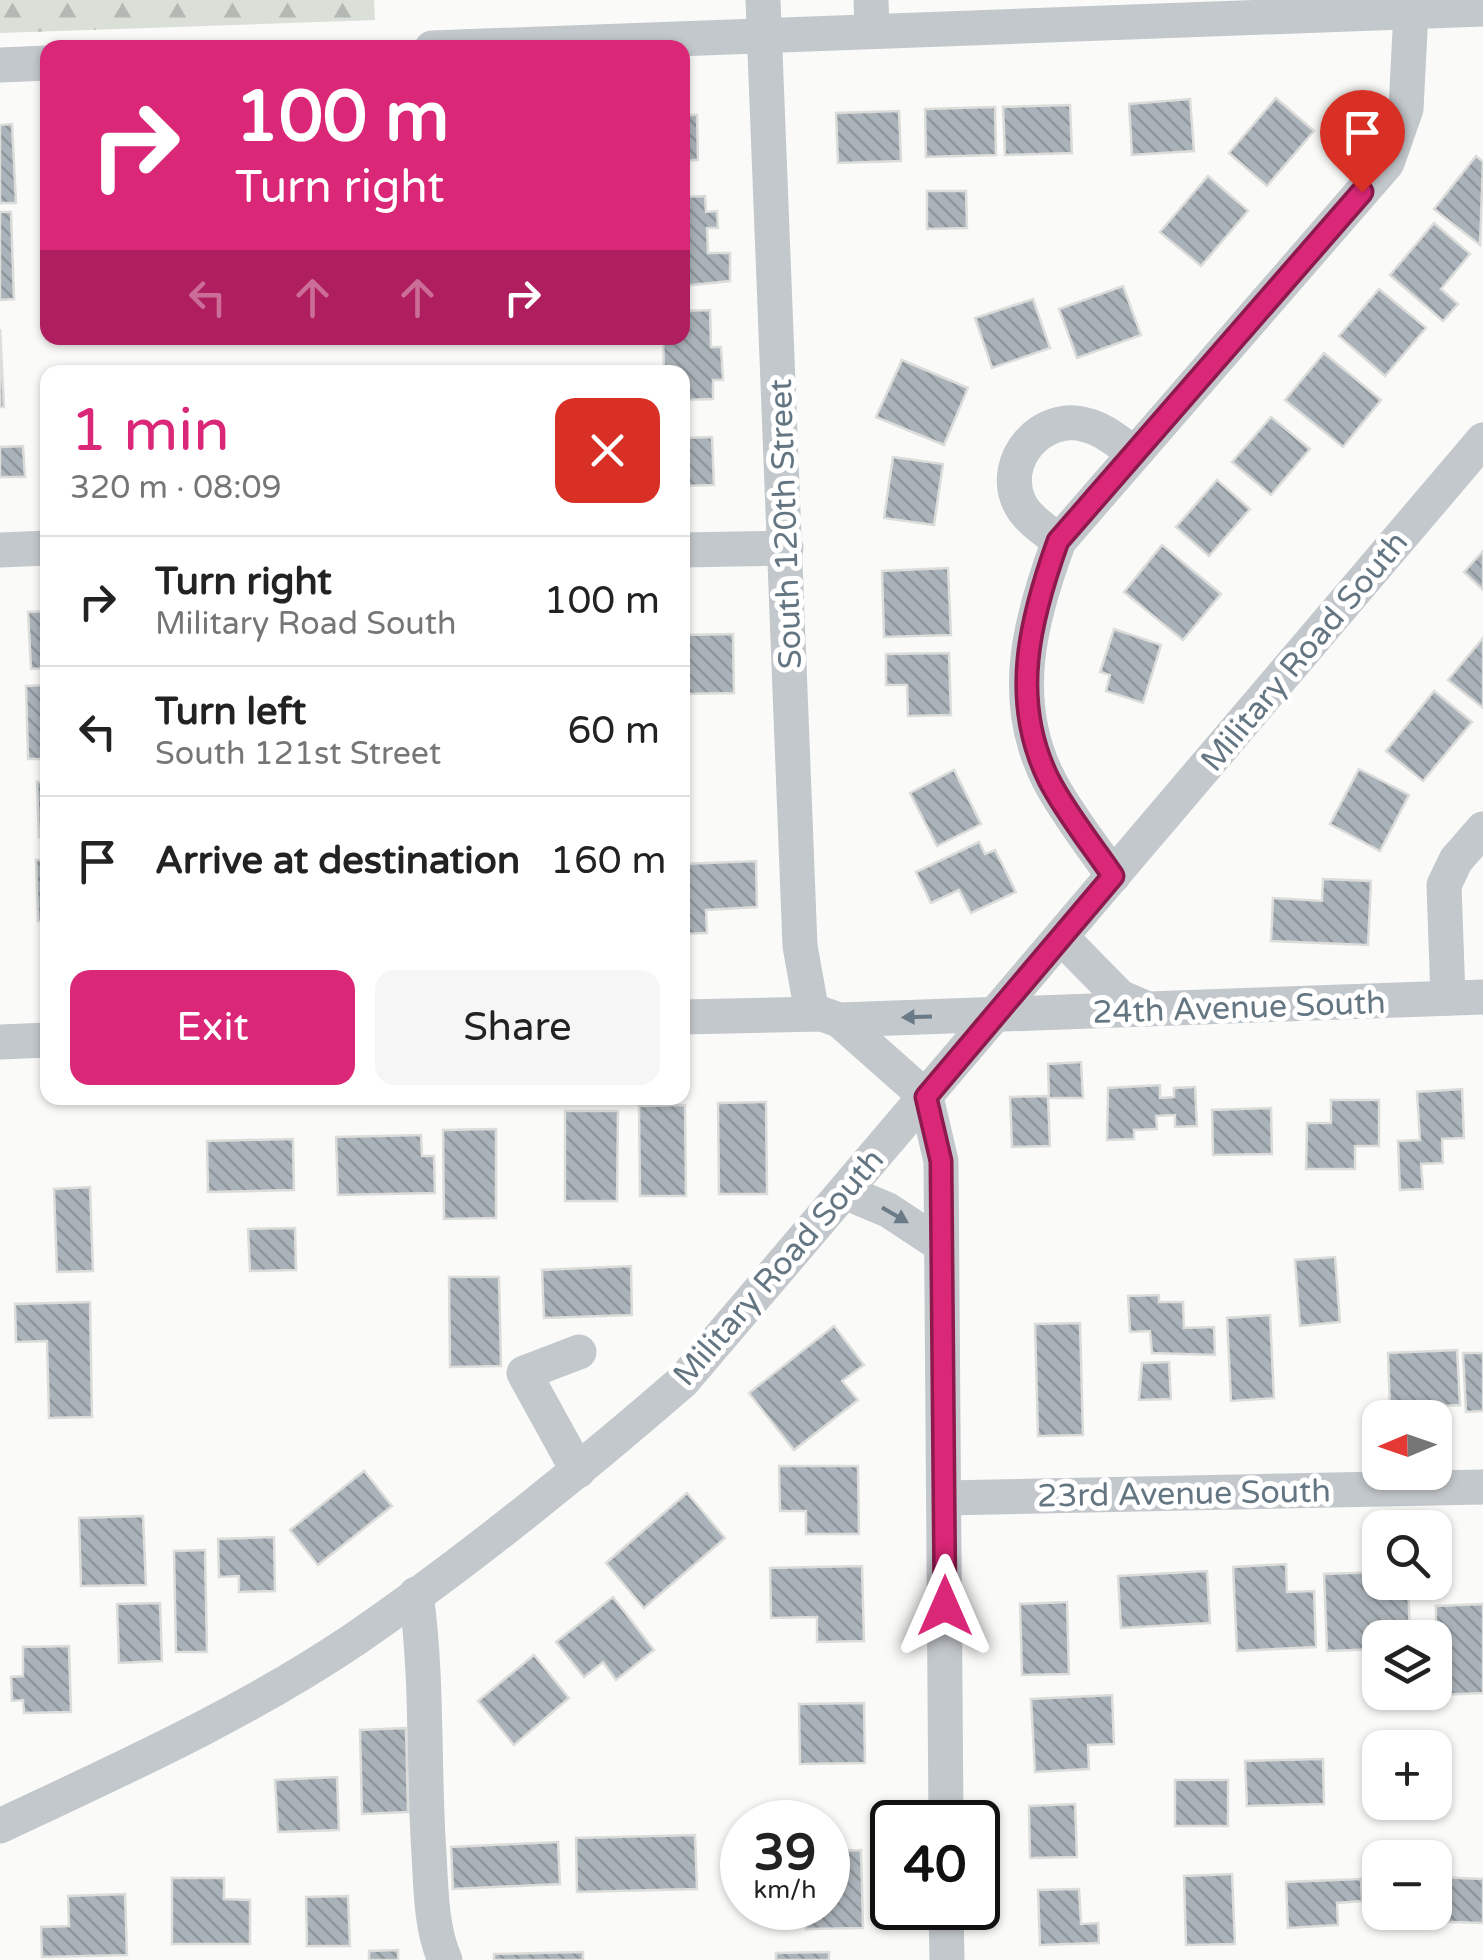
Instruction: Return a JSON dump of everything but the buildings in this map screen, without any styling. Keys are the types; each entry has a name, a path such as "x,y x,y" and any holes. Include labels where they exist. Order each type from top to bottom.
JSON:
{"street":[{"path":"518,40 764,17 1483,9"},
{"path":"1113,876 1048,779 1031,727 1024,668 1036,604 1058,541 1387,163 1406,109 1411,10"},
{"name":"South 120th Street","path":"764,17 800,946 826,1016"},
{"path":"0,64 40,63"},
{"path":"1058,541 1019,503 1014,480 1018,458 1029,440 1043,430 1084,424 1134,453"},
{"name":"Military Road South","path":"0,1826 185,1739 354,1640 578,1471 683,1381 1483,440"},
{"path":"0,550 40,548"},
{"path":"690,550 786,548"},
{"path":"1466,997 1444,885 1456,860 1483,829"},
{"path":"1061,937 1120,997 1154,1011"},
{"name":"24th Avenue South","path":"826,1016 995,1016 1466,997"},
{"path":"690,1017 826,1016 926,1097 941,1161 946,1800"},
{"path":"0,1042 40,1040"},
{"path":"845,1192 888,1210 941,1245"},
{"path":"578,1471 524,1373 579,1352"},
{"name":"23rd Avenue South","path":"945,1498 1483,1487"},
{"path":"416,1594 424,1646 424,1773 432,1892 445,1960"},
{"path":"946,1930 947,1960"}],"green space":[{"path":"0,0 374,0 375,20 0,33"}],"route":[{"path":"945,1606 941,1161 926,1097 1113,876 1048,779 1031,727 1024,668 1036,604 1058,541 1362,192"}]}
